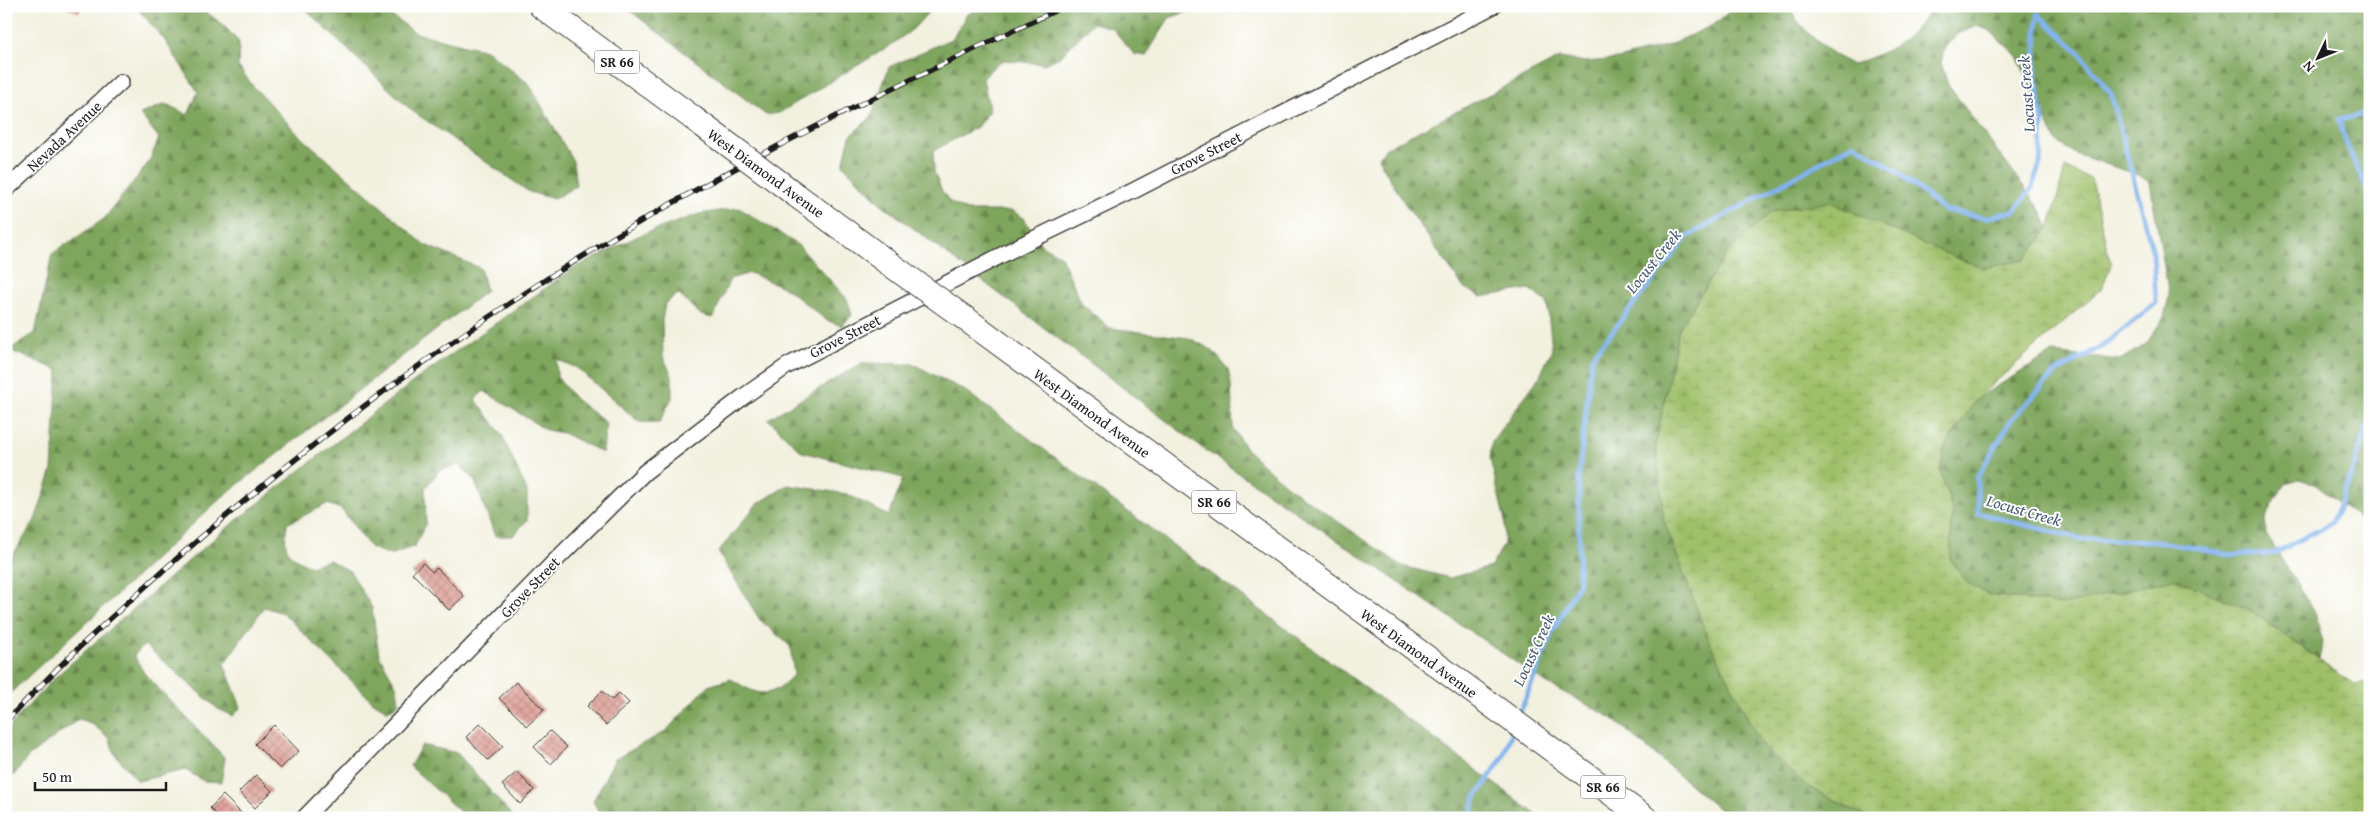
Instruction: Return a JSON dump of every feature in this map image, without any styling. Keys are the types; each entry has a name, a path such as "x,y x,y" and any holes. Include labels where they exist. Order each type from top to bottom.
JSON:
{"main road":[{"name":"West Diamond Avenue","path":"541,6 1645,818"}],"street":[{"name":"Grove Street","path":"304,818 555,561 645,472 680,443 772,376 837,339 1493,6"},
{"name":"Nevada Avenue","path":"6,190 121,82"}],"green space":[{"path":"135,6 198,6 222,24 239,42 238,66 253,86 298,134 425,245 480,268 486,291 222,497 6,697 6,566 35,520 52,470 58,370 9,350 35,333 52,254 104,219 149,162 159,138 140,114 166,104 188,115 198,92 164,39"},
{"path":"302,6 378,6 416,33 486,50 529,84 573,161 576,186 554,199 529,192 411,110"},
{"path":"624,6 934,6 913,29 891,45 779,113 766,115"},
{"path":"982,6 1193,6 1193,10 1169,18 1146,56 1134,54 1112,28 1093,23 1060,57 1044,64 1004,60 994,66 983,79 990,111 977,127 933,151 934,172 942,191 950,202 967,211 1012,211 1024,218 1041,245 1061,256 1082,304 1110,328 1189,338 1212,350 1228,369 1231,384 1233,429 1248,451 1287,486 1402,566 1450,578 1491,567 1504,544 1505,521 1490,459 1492,441 1540,376 1552,349 1547,302 1529,289 1481,297 1463,287 1403,201 1378,158 1386,148 1560,58 1585,62 1618,59 1669,45 1713,25 1736,6 1789,6 1793,15 1807,32 1852,65 1877,55 1908,36 1917,28 1933,6 2370,6 2370,527 2316,485 2300,479 2285,483 2265,519 2266,534 2315,613 2323,642 2319,659 2248,609 2174,579 2064,605 1989,595 1967,583 1950,558 1952,510 1940,470 1945,447 1976,399 2052,353 2120,360 2146,344 2164,317 2169,296 2150,183 2139,175 2075,154 2055,140 2017,56 1989,30 1976,26 1958,34 1945,47 1941,63 1948,85 2041,210 2049,229 2024,260 1985,268 1958,259 1830,202 1771,212 1727,253 1679,329 1656,443 1664,520 1707,636 1762,746 1809,787 1868,818 1729,818 1612,718 1546,683 1202,448 880,203 843,165 850,136 871,117 889,67 953,38 966,15"},
{"path":"2065,168 2091,179 2111,265 2102,288 1976,399 1945,447 1940,470 1952,510 1950,559 1967,583 1989,595 2064,605 2174,579 2248,609 2355,685 2370,681 2370,818 1868,818 1809,787 1762,746 1707,636 1664,520 1656,443 1679,329 1727,253 1771,212 1830,202 1958,259 1985,268 2024,260 2049,229"},
{"path":"739,208 798,245 847,299 852,315 842,326 826,320 787,289 750,273 730,279 713,318 701,315 678,294 665,304 662,321 663,356 672,376 672,398 659,423 639,422 577,368 556,359 557,377 575,399 606,423 603,453 563,433 546,430 484,391 475,399 501,433 527,491 527,520 513,536 495,536 474,479 459,465 440,470 425,488 426,523 415,546 391,555 371,548 341,509 327,504 287,524 286,546 291,555 310,566 329,560 350,571 372,608 379,655 397,687 399,703 388,711 372,701 283,613 264,607 224,664 241,707 233,716 218,709 145,645 134,655 144,673 225,758 221,782 204,781 185,770 138,781 115,755 109,738 91,723 79,719 29,756 6,785 6,730 52,680 223,531 414,381 571,270 638,236 699,214"},
{"path":"862,363 913,364 964,390 1541,818 602,818 593,801 615,759 666,731 708,686 731,679 757,692 764,693 778,688 794,674 790,646 760,620 718,552 756,505 788,485 847,494 889,516 903,478 802,452 768,419"},
{"path":"422,745 457,753 514,818 467,818 410,766"}],"building":[{"path":"60,6 81,6 79,13"},
{"path":"423,563 432,572 437,568 464,596 449,610 412,573"},
{"path":"516,682 544,710 527,726 499,698"},
{"path":"602,691 612,700 619,693 629,703 606,725 587,706"},
{"path":"480,723 503,746 488,760 466,737"},
{"path":"274,725 299,751 280,769 255,744"},
{"path":"550,731 567,747 551,764 534,747"},
{"path":"517,772 534,790 520,804 502,785"},
{"path":"256,775 272,791 255,808 239,792"},
{"path":"223,795 244,816 242,818 220,818 210,808"}],"waterway":[{"name":"Locust Creek","path":"1518,717 1551,635 1579,583 1579,472 1592,357 1688,236 1854,144 1894,169 1944,210 1986,218 2014,211 2031,190 2040,164 2043,123 2035,69 2038,14 2077,50 2111,94 2153,253 2156,303 2104,345 2055,373 2011,420 1977,478 1978,513 2081,539 2156,541 2231,555 2275,553 2332,523 2348,484 2370,418"},
{"name":"Locust Creek","path":"2370,113 2339,119 2349,149 2370,198"},
{"name":"Locust Creek","path":"1471,818 1474,800 1503,757 1513,729"}],"railway":[{"path":"6,721 84,643 145,587 270,480 400,379 536,286 606,242 718,178 832,118 1065,6"}]}
